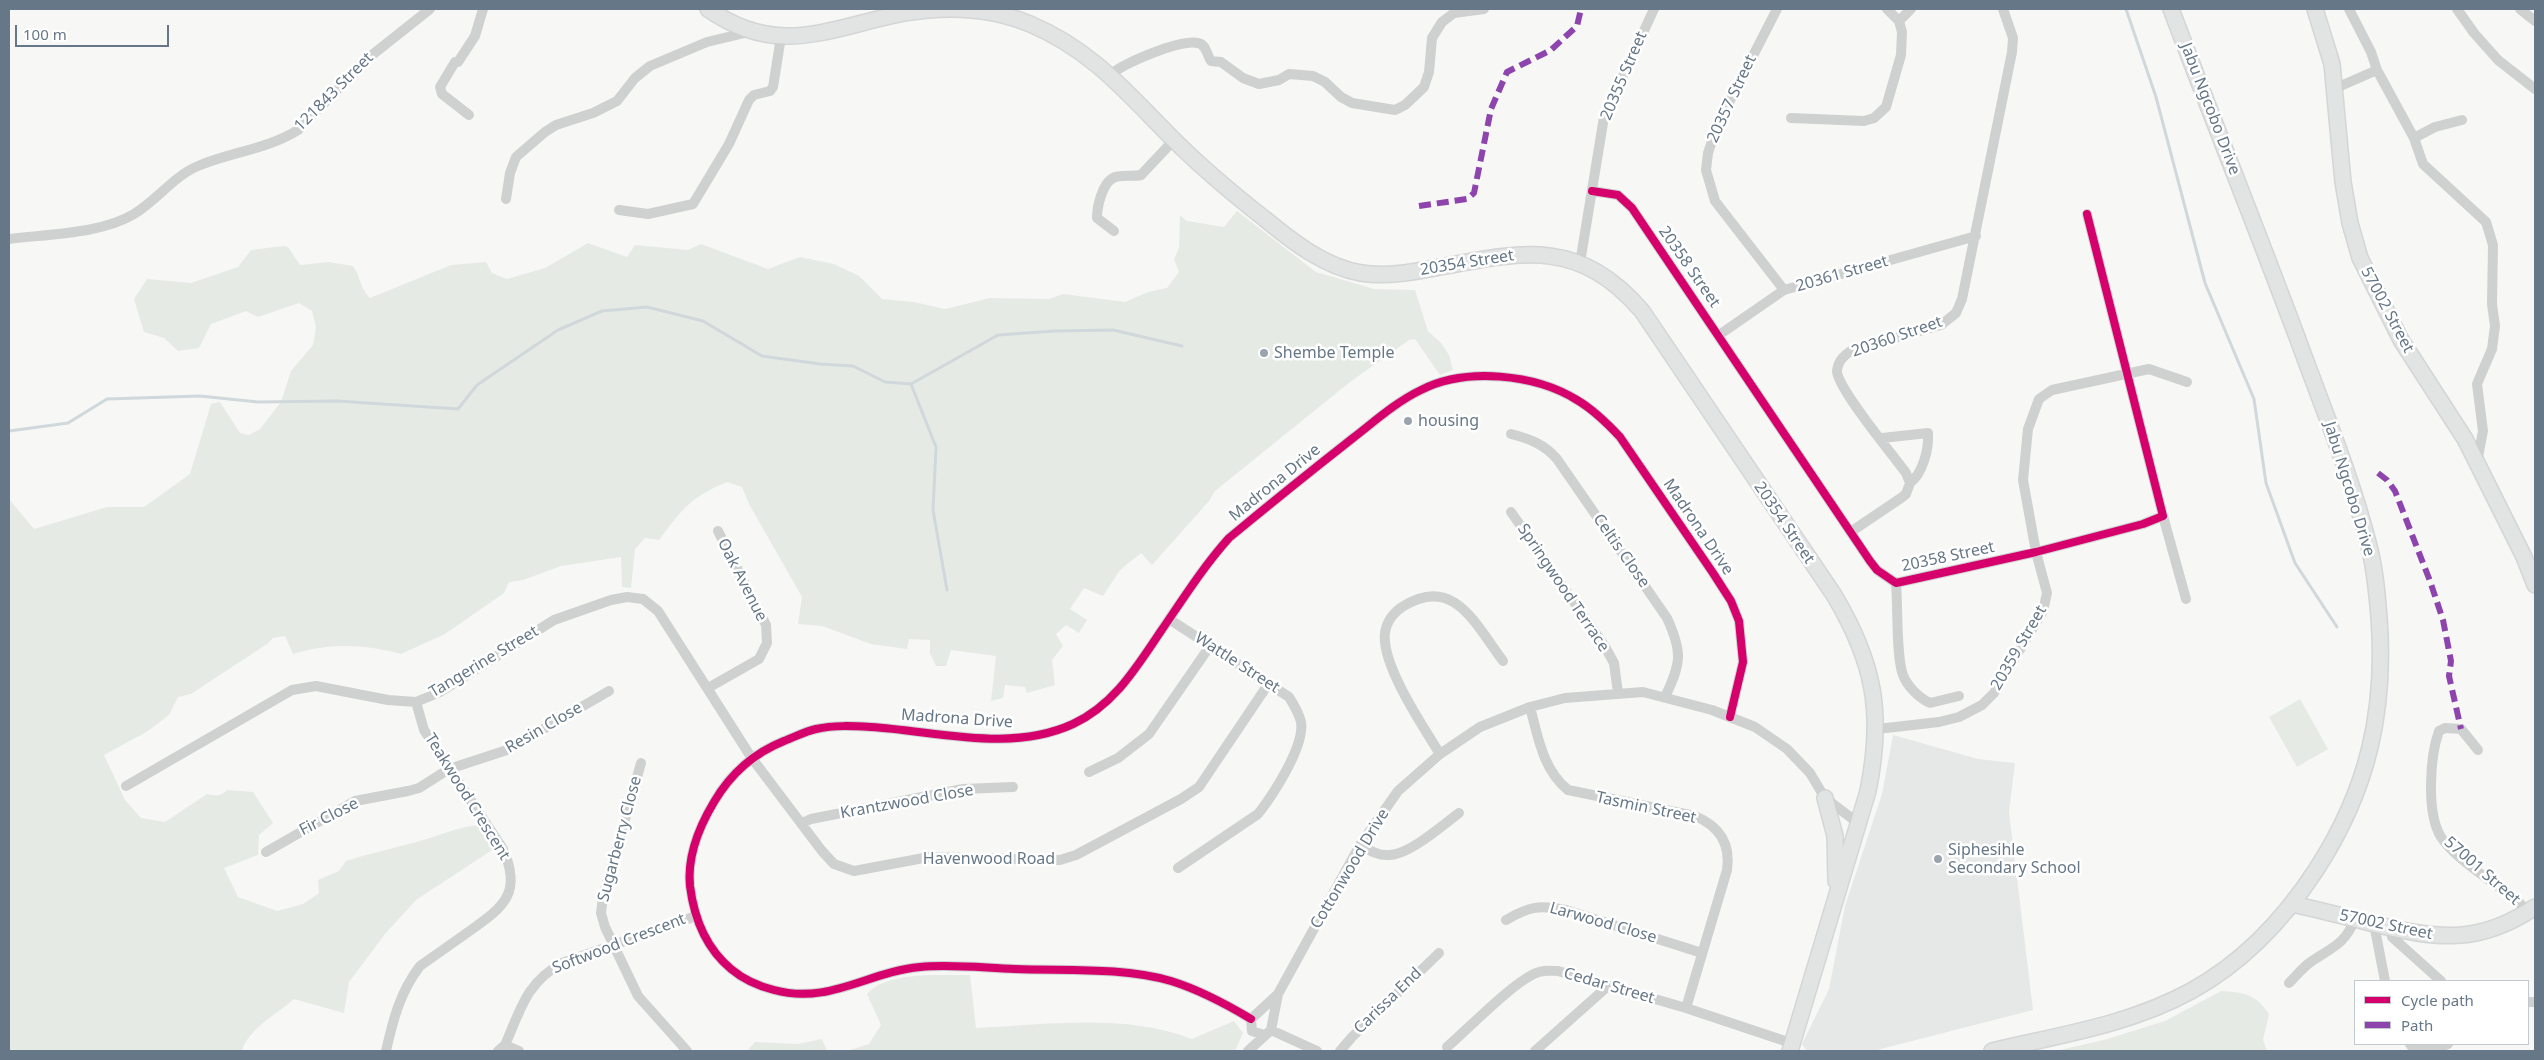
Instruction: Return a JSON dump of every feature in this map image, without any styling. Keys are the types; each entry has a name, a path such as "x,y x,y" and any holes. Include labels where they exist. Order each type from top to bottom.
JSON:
{"street":[{"name":"121843 Street","path":"9,239 111,225 140,210 195,167 222,156 285,138 310,119 367,58 430,9"},
{"path":"469,115 442,94 440,87 455,62 458,62 476,36 483,9"},
{"name":"20354 Street","path":"708,9 726,22 781,37 801,36 835,30 925,10 956,9 1004,12 1055,35 1081,51 1110,75 1174,140 1220,183 1279,230 1324,260 1340,267 1379,275 1533,253 1580,263 1624,289 1642,311 1834,595 1852,626 1863,652 1872,688 1877,729 1870,781 1835,902"},
{"path":"1110,75 1118,69 1169,48 1185,43 1199,43 1204,46 1211,61 1221,62 1243,78 1259,84 1279,80 1289,74 1313,76 1325,82 1341,97 1352,103 1395,110 1405,105 1424,87 1429,72 1432,38 1442,22 1454,12 1484,9"},
{"name":"20355 Street","path":"1580,263 1604,118 1654,9"},
{"name":"20357 Street","path":"1776,9 1717,126 1708,153 1706,170 1715,201 1784,290"},
{"path":"1791,118 1864,120 1881,112 1890,98 1901,56 1902,32 1899,21 1887,9"},
{"path":"1899,21 1911,9"},
{"name":"20360 Street","path":"1910,483 1906,473 1882,438 1848,395 1838,377 1839,364 1843,357 1852,350 1941,325 1951,318 1960,307 1976,236 2013,38 2003,9"},
{"name":"Jabu Ngcobo Drive","path":"1992,1051 2017,1048 2084,1031 2157,1007 2184,995 2211,979 2242,955 2292,904 2335,839 2357,792 2369,756 2381,685 2377,590 2370,550 2339,450 2253,218 2171,9"},
{"name":"57002 Street","path":"2315,9 2332,64 2336,88 2343,182 2350,223 2360,258 2401,340 2465,439 2524,557 2535,586"},
{"path":"2349,9 2371,52 2376,70 2414,138 2423,164 2486,222 2493,244 2492,304 2495,326 2492,348 2477,384 2483,431 2477,462"},
{"path":"2457,9 2474,33 2498,60 2535,90"},
{"path":"2520,9 2535,21"},
{"path":"506,199 510,172 516,157 556,124 593,113 617,100 635,78 650,66 707,42 754,31"},
{"path":"619,210 648,214 693,204 730,144 749,100 754,95 770,92 773,87 781,37"},
{"path":"2336,88 2376,70"},
{"path":"2414,138 2435,127 2462,120"},
{"path":"1114,231 1097,218 1100,201 1108,182 1117,177 1141,175 1174,140"},
{"name":"20358 Street","path":"1592,191 1618,195 1632,208 1877,570 1896,582 2036,552 2142,524 2164,516"},
{"path":"2087,214 2186,599"},
{"name":"20361 Street","path":"1719,335 1784,290 1976,236"},
{"name":"20359 Street","path":"1877,729 1940,722 1959,717 1982,705 1994,693 2046,601 2045,579 2036,552 2022,480 2028,429 2039,399 2052,390 2149,369 2188,382"},
{"name":"Madrona Drive","path":"1254,1021 1217,1000 1187,987 1129,973 921,967 823,994 785,993 756,984 728,966 706,940 696,916 690,878 691,857 696,839 722,787 751,757 771,746 815,729 844,726 1002,739 1041,734 1070,725 1092,713 1115,695 1170,619 1208,561 1229,538 1392,408 1422,389 1458,379 1481,376 1507,377 1530,381 1557,390 1577,400 1603,419 1620,437 1714,572 1731,601 1739,621 1743,640 1741,676 1730,716"},
{"path":"1852,531 1901,498 1910,483 1918,476 1923,463 1928,433 1882,438"},
{"name":"Celtis Close","path":"1511,434 1530,439 1550,451 1667,618 1677,640 1679,655 1677,671 1665,696"},
{"name":"Springwood Terrace","path":"1511,512 1604,645 1615,668 1618,694"},
{"name":"Oak Avenue","path":"708,688 759,659 767,643 766,626 718,531"},
{"path":"1896,582 1902,673 1916,693 1932,703 1959,696"},
{"path":"1440,754 1415,714 1387,655 1384,641 1386,627 1391,617 1402,607 1424,596 1436,595 1448,598 1465,611 1503,661"},
{"name":"Tangerine Street","path":"126,786 292,690 316,686 388,700 416,702 440,692 554,620 611,600 627,597 644,599 658,611 751,757"},
{"name":"Wattle Street","path":"1170,619 1289,697 1298,712 1301,724 1296,748 1268,802 1258,814 1178,868"},
{"path":"1089,772 1118,758 1148,734 1210,646"},
{"name":"Havenwood Road","path":"751,757 834,864 854,872 929,857 1018,861 1060,860 1076,855 1181,799 1199,787 1269,683"},
{"name":"Resin Close","path":"449,769 514,747 609,690"},
{"name":"Cottonwood Drive","path":"1247,1051 1254,1021 1278,994 1360,845 1398,791 1440,754 1480,727 1530,707 1565,698 1643,692 1665,696 1730,716 1755,727 1787,749 1810,773 1825,798 1858,823"},
{"name":"Teakwood Crescent","path":"386,1051 397,1006 420,966 495,913 504,904 511,888 510,866 503,849 424,730 416,702"},
{"name":"Tasmin Street","path":"1530,707 1549,770 1557,781 1568,790 1695,816 1712,825 1722,835 1727,846 1726,870 1686,1008"},
{"name":"57001 Street","path":"2478,750 2460,729 2445,728 2439,731 2435,744 2432,773 2432,806 2435,823 2442,837 2458,854 2493,883 2514,896 2531,910"},
{"name":"Sugarberry Close","path":"641,763 603,897 601,913 612,944 638,996 687,1051"},
{"name":"Fir Close","path":"266,852 345,805 361,799 398,794 419,788 449,769"},
{"name":"Krantzwood Close","path":"802,824 817,818 963,789 1013,787"},
{"path":"1790,1047 1835,902 1835,836 1825,798"},
{"path":"1360,845 1381,855 1395,855 1408,849 1459,813"},
{"name":"57002 Street","path":"2292,904 2390,928 2437,937 2459,937 2493,929 2531,910"},
{"name":"Larwood Close","path":"1506,920 1524,909 1544,906 1566,910 1702,952"},
{"name":"Softwood Crescent","path":"502,1048 529,992 543,974 562,963 612,944 696,916"},
{"path":"2289,983 2310,962 2338,946 2350,933 2355,919"},
{"path":"2374,924 2384,980"},
{"path":"2390,928 2392,936 2439,980"},
{"name":"Carissa End","path":"1340,1051 1352,1037 1439,953"},
{"name":"Cedar Street","path":"1447,1047 1522,981 1539,972 1558,971 1686,1008 1790,1047"},
{"path":"1535,1051 1608,986"},
{"name":"Cottonwood Drive","path":"1247,1051 1269,1028 1278,994"},
{"path":"1266,1014 1269,1028 1256,1034 1254,1021 1266,1014"},
{"path":"1269,1028 1317,1051"},
{"path":"2429,1051 2445,1045"},
{"path":"502,1048 519,1051"}],"shaded area":[{"path":"1237,211 1316,272 1374,289 1415,290 1428,331 1441,343 1449,355 1453,370 1440,375 1415,339 1409,340 1350,382 1215,491 1209,501 1152,565 1141,553 1120,570 1103,596 1084,588 1070,609 1087,620 1079,633 1066,625 1056,634 1063,646 1052,660 1055,685 1027,693 1025,687 1005,685 1003,698 991,701 996,656 951,650 946,666 936,666 930,653 930,640 909,639 907,649 871,644 822,626 798,624 802,597 749,504 742,487 727,482 704,493 688,505 659,540 645,538 635,549 631,588 622,587 621,557 561,566 523,580 509,582 504,593 445,634 401,654 373,648 347,646 320,648 293,654 285,636 273,638 267,644 191,694 178,697 169,715 148,731 104,755 125,800 141,818 165,822 207,794 218,795 227,790 253,792 273,823 259,835 258,855 224,868 238,897 277,911 303,904 319,893 318,880 339,871 346,861 354,858 421,841 454,830 480,825 495,848 416,900 385,934 349,982 344,1013 294,999 256,1029 245,1043 242,1051 9,1051 9,499 34,529 107,507 144,507 190,474 211,404 220,402 240,433 249,435 260,429 281,402 291,371 313,345 316,327 312,311 299,303 258,317 246,311 211,324 199,348 178,351 164,338 144,332 134,299 147,279 191,283 238,267 251,250 283,246 288,247 300,265 329,262 353,266 370,298 451,265 486,262 492,273 507,279 545,268 588,243 627,257 635,245 688,250 701,244 768,269 800,257 834,264 859,276 882,299 914,302 945,309 990,298 1049,299 1063,294 1125,302 1148,292 1167,288 1179,272 1174,259 1179,248 1180,215 1187,221 1224,227"},
{"path":"2300,699 2328,749 2297,767 2269,717"},
{"name":"Siphesihle Secondary School","path":"1893,735 1978,759 2015,763 2009,812 2033,1010 1873,1051 1807,1051 1802,1044 1829,989 1845,906 1882,794"},
{"path":"930,975 970,975 976,1028 1058,1023 1113,1023 1166,1031 1192,1039 1234,1021 1243,1033 1235,1051 847,1051 869,1044 881,1025 867,994 887,981"},
{"path":"2221,991 2248,995 2264,1007 2269,1014 2263,1040 2267,1051 2055,1051 2104,1040 2165,1021"},
{"path":"822,1039 827,1051 747,1051 755,1042 798,1044"}],"waterway":[{"path":"2126,9 2156,97 2205,283 2254,399 2266,483 2295,563 2337,627"},
{"path":"9,431 68,423 107,399 200,396 258,402 337,401 458,409 477,385 558,330 602,311 647,307 703,321 762,356 820,364 853,366 885,382 911,384 998,335 1055,331 1113,330 1182,346"},
{"path":"911,384 936,447 933,510 947,590"}],"marked path":[{"path":"1419,206 1467,199 1474,193 1491,109 1507,72 1551,50 1577,26 1581,9"},
{"path":"2378,473 2387,480 2395,491 2443,620 2451,661 2449,676 2461,729"}],"cycle path":[{"path":"1592,191 1618,195 1632,208 1870,561 1877,570 1896,583 2036,552 2143,524 2163,516 2087,214"},
{"path":"1251,1019 1212,998 1171,981 1133,974 1094,970 932,966 901,970 830,991 794,994 774,990 746,979 731,969 722,961 708,942 698,921 690,886 690,864 695,842 714,802 728,782 744,765 773,746 808,731 830,727 857,726 999,739 1049,733 1088,716 1101,707 1133,672 1185,595 1229,538 1394,406 1421,390 1458,378 1500,377 1521,379 1541,384 1560,391 1583,404 1600,417 1620,437 1713,573 1731,601 1739,621 1743,662 1730,717"}],"place":[{"name":"Shembe Temple","path":"1264,353"},
{"name":"housing","path":"1408,421"},
{"name":"Siphesihle Secondary School","path":"1938,859"}]}
